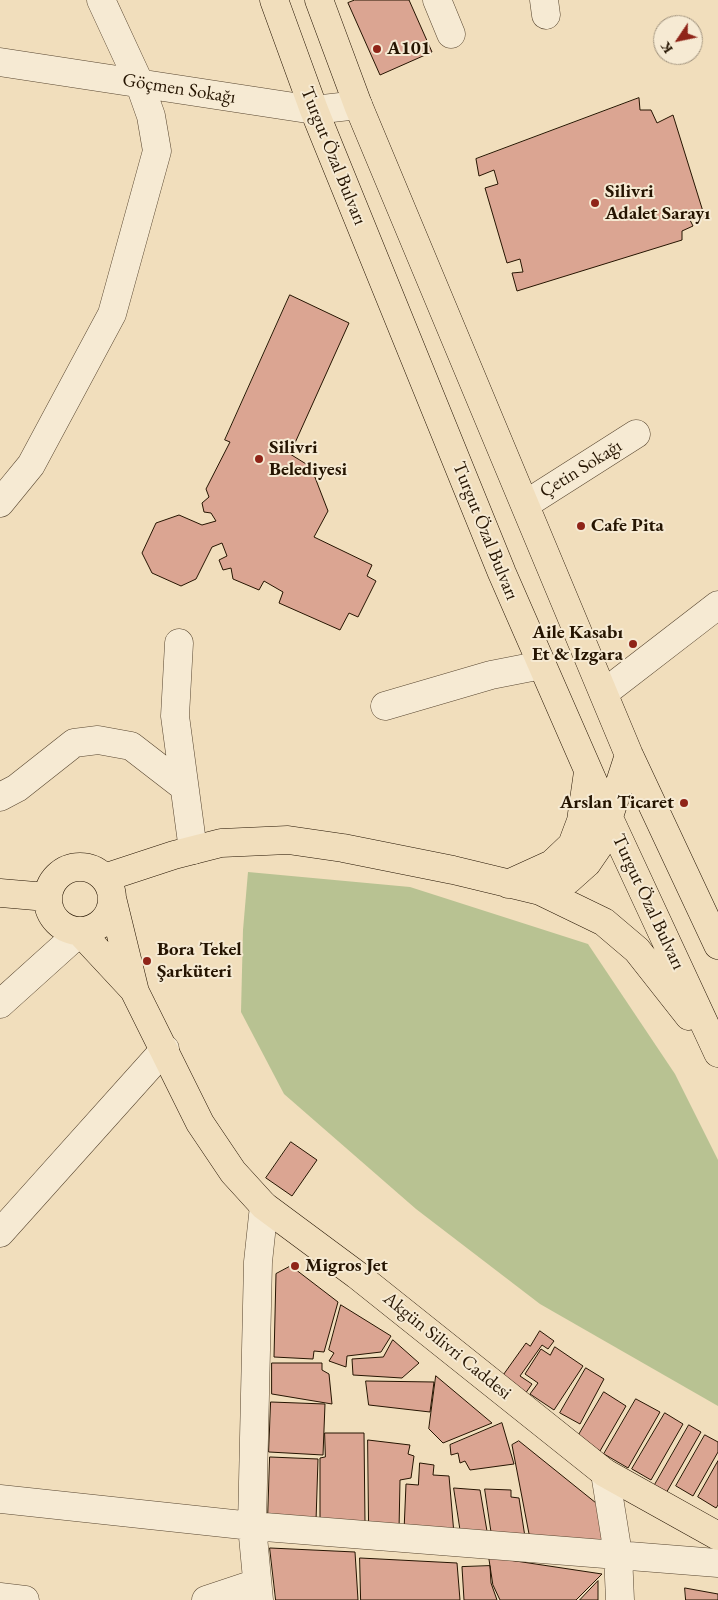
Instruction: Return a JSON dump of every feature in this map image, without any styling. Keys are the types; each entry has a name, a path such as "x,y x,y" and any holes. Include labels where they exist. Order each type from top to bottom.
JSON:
{"main road":[{"name":"Turgut Özal Bulvarı","path":"274,0 314,110 502,573 608,818 718,1053"},
{"path":"318,0 358,105 526,504 629,756 718,945"},
{"path":"540,891 568,880 587,863 600,844 629,756"},
{"path":"508,884 552,864 572,845 581,822 588,772"},
{"path":"108,888 193,850 221,843 288,840 343,848 454,870 540,891 604,922 637,950 718,1053"},
{"path":"108,888 110,909 106,918 90,930 80,932 69,930 60,925 48,908 47,897 50,886 56,877 65,871 75,868 86,868 95,872 108,888 135,992"},
{"path":"0,893 47,897"},
{"path":"80,932 135,992"},
{"name":"Akgün Silivri Caddesi","path":"135,992 200,1123 232,1172 264,1206 357,1274 605,1473 718,1536"}],"street":[{"path":"0,503 31,465 112,314 157,151 151,116 139,82 101,0"},
{"path":"437,0 451,34"},
{"name":"Göçmen Sokağı","path":"0,62 314,110 358,105"},
{"name":"Çetin Sokağı","path":"526,504 636,434"},
{"path":"604,693 718,605"},
{"path":"179,643 175,716 193,850"},
{"path":"385,706 491,675 542,665"},
{"path":"0,797 17,788 74,743 98,740 131,746 184,787"},
{"path":"0,1004 80,932"},
{"path":"0,1233 164,1050"},
{"path":"206,1600 258,1592 252,1526 258,1262 264,1206"},
{"path":"605,1473 618,1554 620,1600"},
{"path":"0,1499 252,1526 718,1563"},
{"path":"0,1597 25,1600"}],"green space":[{"path":"248,872 410,887 588,944 675,1074 718,1160 718,1406 540,1304 416,1209 284,1094 241,1012 243,930"}],"building":[{"path":"355,0 409,0 432,52 380,75 348,3"},
{"name":"Silivri Adalet Sarayı","path":"639,98 640,110 651,110 657,123 673,115 705,218 689,218 693,226 682,231 682,240 517,291 512,273 523,272 520,259 507,263 485,188 498,184 494,170 479,176 476,159"},
{"name":"Silivri Belediyesi","path":"290,295 349,323 290,454 311,467 328,511 314,537 372,565 367,576 376,581 358,617 349,613 340,630 279,603 283,592 264,581 259,590 233,579 231,568 223,570 219,560 227,556 222,543 212,547 196,579 181,586 152,573 142,553 156,523 179,515 202,525 216,521 211,513 204,512 202,503 209,497 206,489 230,442 225,440"},
{"path":"291,1142 317,1160 292,1196 266,1178"},
{"path":"291,1266 338,1302 324,1352 314,1351 313,1359 274,1357 276,1274"},
{"path":"341,1305 391,1336 381,1352 347,1356 346,1367 329,1361 334,1353 329,1350"},
{"path":"540,1331 554,1341 548,1349 542,1345 520,1376 532,1384 525,1394 501,1378 526,1343 530,1346"},
{"path":"393,1340 419,1363 402,1378 353,1375 352,1359 383,1357"},
{"path":"555,1347 583,1366 554,1410 530,1394 538,1383 525,1374 541,1349 550,1355"},
{"path":"272,1363 322,1363 322,1370 329,1374 332,1404 272,1394"},
{"path":"586,1368 604,1379 580,1424 560,1413"},
{"path":"436,1376 492,1423 443,1443 429,1429"},
{"path":"366,1381 434,1382 430,1412 369,1405"},
{"path":"604,1392 626,1406 600,1451 577,1438"},
{"path":"636,1399 660,1412 628,1468 604,1454"},
{"path":"271,1402 325,1404 323,1455 269,1452"},
{"path":"665,1413 683,1424 651,1480 632,1469"},
{"path":"502,1423 514,1464 470,1470 465,1461 460,1463 458,1453 451,1455 450,1445"},
{"path":"689,1425 701,1432 665,1495 653,1488"},
{"path":"325,1433 364,1433 365,1523 320,1523 320,1458 325,1457"},
{"path":"705,1435 718,1442 718,1452 693,1496 676,1486"},
{"path":"368,1440 410,1445 408,1454 414,1456 411,1478 400,1480 399,1530 369,1527"},
{"path":"519,1441 601,1507 604,1543 530,1539 512,1445"},
{"path":"270,1457 318,1459 316,1521 268,1519"},
{"path":"718,1461 718,1505 716,1508 698,1497"},
{"path":"420,1463 434,1465 433,1475 449,1476 454,1534 404,1531 406,1484 418,1485"},
{"path":"454,1488 480,1490 488,1537 461,1534"},
{"path":"485,1489 511,1490 511,1497 519,1498 525,1537 492,1536"},
{"path":"270,1548 355,1552 358,1600 276,1600"},
{"path":"489,1557 602,1574 576,1600 500,1600 493,1585"},
{"path":"360,1558 457,1563 460,1600 361,1600"},
{"path":"490,1566 491,1583 497,1600 464,1600 462,1567"},
{"path":"598,1581 598,1600 580,1600"},
{"path":"685,1588 718,1594 718,1600 686,1600"}],"place":[{"name":"A101","path":"377,49"},
{"name":"Silivri Adalet Sarayı","path":"595,203"},
{"name":"Silivri Belediyesi","path":"259,459"},
{"name":"Cafe Pita","path":"581,526"},
{"name":"Aile Kasabı Et & Izgara","path":"633,644"},
{"name":"Arslan Ticaret","path":"684,803"},
{"name":"Bora Tekel Şarküteri","path":"147,961"},
{"name":"Migros Jet","path":"295,1266"}]}
